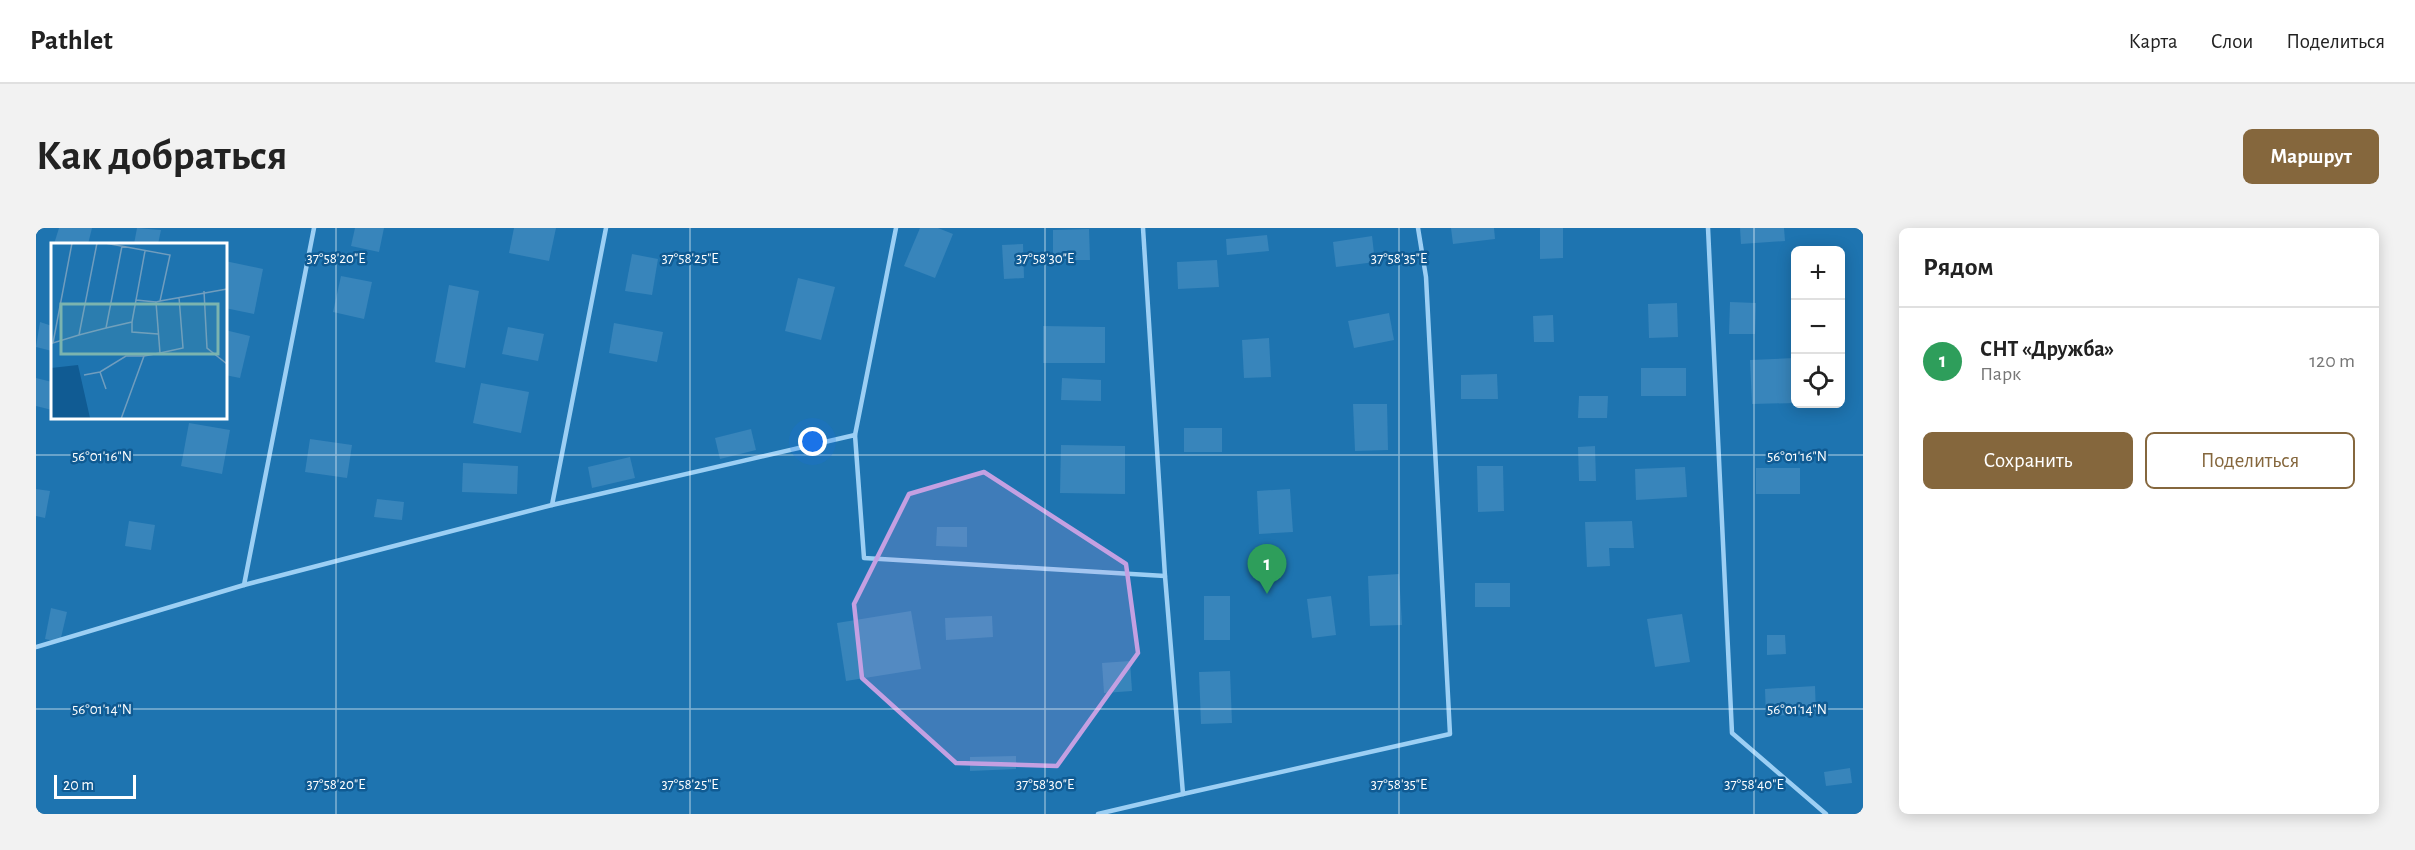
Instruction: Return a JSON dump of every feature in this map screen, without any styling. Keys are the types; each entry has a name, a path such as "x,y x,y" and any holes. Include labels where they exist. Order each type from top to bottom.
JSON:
{"lane":[{"path":"244,585 314,228"},
{"path":"552,505 606,228"},
{"path":"896,228 855,435 864,558 1165,576"},
{"path":"1143,228 1165,576 1183,794"},
{"path":"1098,814 1450,734 1426,277 1418,228"},
{"path":"1708,228 1732,733 1826,814"},
{"path":"36,647 244,585 552,505 855,435"}],"highlighted area":[{"path":"984,472 1126,564 1138,653 1057,766 956,763 862,678 854,604 909,494"}],"shaded area":[{"path":"36,228 1863,228 1863,814 36,814"}],"building":[{"path":"59,228 92,228 88,243 54,243"},
{"path":"137,228 161,230 158,243 134,243"},
{"path":"355,228 384,228 379,252 351,246"},
{"path":"514,228 556,228 549,261 509,253"},
{"path":"920,228 938,228 953,234 935,278 904,266"},
{"path":"1451,228 1494,228 1495,239 1453,244"},
{"path":"1540,228 1563,228 1563,258 1540,259"},
{"path":"1740,228 1784,228 1785,241 1741,244"},
{"path":"1089,229 1090,260 1053,260 1053,230"},
{"path":"1267,235 1269,251 1227,255 1226,239"},
{"path":"1372,236 1375,262 1336,267 1333,242"},
{"path":"1023,244 1024,278 1004,279 1002,245"},
{"path":"632,254 658,259 652,295 625,291"},
{"path":"1217,260 1219,287 1178,289 1177,262"},
{"path":"226,261 263,269 254,314 226,308"},
{"path":"341,276 372,282 364,319 333,312"},
{"path":"798,278 835,287 821,340 785,331"},
{"path":"449,285 479,291 465,368 435,362"},
{"path":"1730,302 1756,303 1755,334 1729,334"},
{"path":"1677,303 1678,337 1649,338 1648,304"},
{"path":"1389,313 1394,340 1354,348 1348,321"},
{"path":"1553,315 1554,342 1534,342 1533,316"},
{"path":"40,322 51,326 51,351 36,347"},
{"path":"614,323 663,332 657,362 609,353"},
{"path":"1043,326 1105,327 1105,363 1043,363"},
{"path":"508,327 544,334 538,361 502,354"},
{"path":"226,330 250,336 240,378 226,375"},
{"path":"1269,338 1271,377 1244,378 1242,340"},
{"path":"1791,358 1791,403 1752,404 1750,360"},
{"path":"1641,368 1686,368 1686,396 1641,396"},
{"path":"1497,374 1498,399 1461,399 1461,375"},
{"path":"36,378 51,382 51,410 36,406"},
{"path":"1062,378 1101,380 1101,401 1061,400"},
{"path":"481,383 529,392 521,433 473,423"},
{"path":"1579,396 1608,396 1607,418 1578,418"},
{"path":"1353,404 1387,404 1388,450 1355,451"},
{"path":"189,423 230,430 222,474 181,466"},
{"path":"1184,428 1222,428 1222,452 1184,452"},
{"path":"751,429 756,450 720,459 715,438"},
{"path":"310,439 352,445 347,478 305,472"},
{"path":"1061,445 1125,446 1125,494 1060,493"},
{"path":"1595,446 1596,481 1579,481 1578,447"},
{"path":"630,457 635,478 592,488 588,467"},
{"path":"463,463 518,466 517,494 462,492"},
{"path":"1477,466 1503,466 1504,511 1478,512"},
{"path":"1685,467 1687,497 1636,500 1635,469"},
{"path":"1756,468 1800,468 1800,494 1756,494"},
{"path":"36,489 50,491 45,518 36,516"},
{"path":"1290,489 1293,532 1259,534 1257,491"},
{"path":"377,499 404,502 402,520 374,517"},
{"path":"129,521 155,525 151,550 125,546"},
{"path":"1632,521 1634,548 1609,548 1610,566 1587,567 1585,522"},
{"path":"937,527 967,527 967,547 936,546"},
{"path":"1399,574 1402,625 1370,626 1368,576"},
{"path":"1475,583 1510,583 1510,607 1475,607"},
{"path":"1204,596 1230,596 1230,640 1204,640"},
{"path":"1331,596 1336,635 1312,638 1307,599"},
{"path":"51,608 67,612 60,642 45,639"},
{"path":"911,611 921,669 846,681 837,623"},
{"path":"1682,614 1690,662 1655,667 1647,619"},
{"path":"992,616 993,637 946,640 945,618"},
{"path":"1767,635 1785,635 1786,654 1767,655"},
{"path":"1130,661 1132,691 1104,693 1102,663"},
{"path":"1230,671 1232,723 1201,724 1199,672"},
{"path":"1815,686 1816,714 1766,716 1765,689"},
{"path":"1016,756 1016,769 970,771 970,757"},
{"path":"1850,768 1852,783 1826,786 1824,772"}],"place":[{"name":"СНТ «Дружба»","path":"1267,594"}]}
